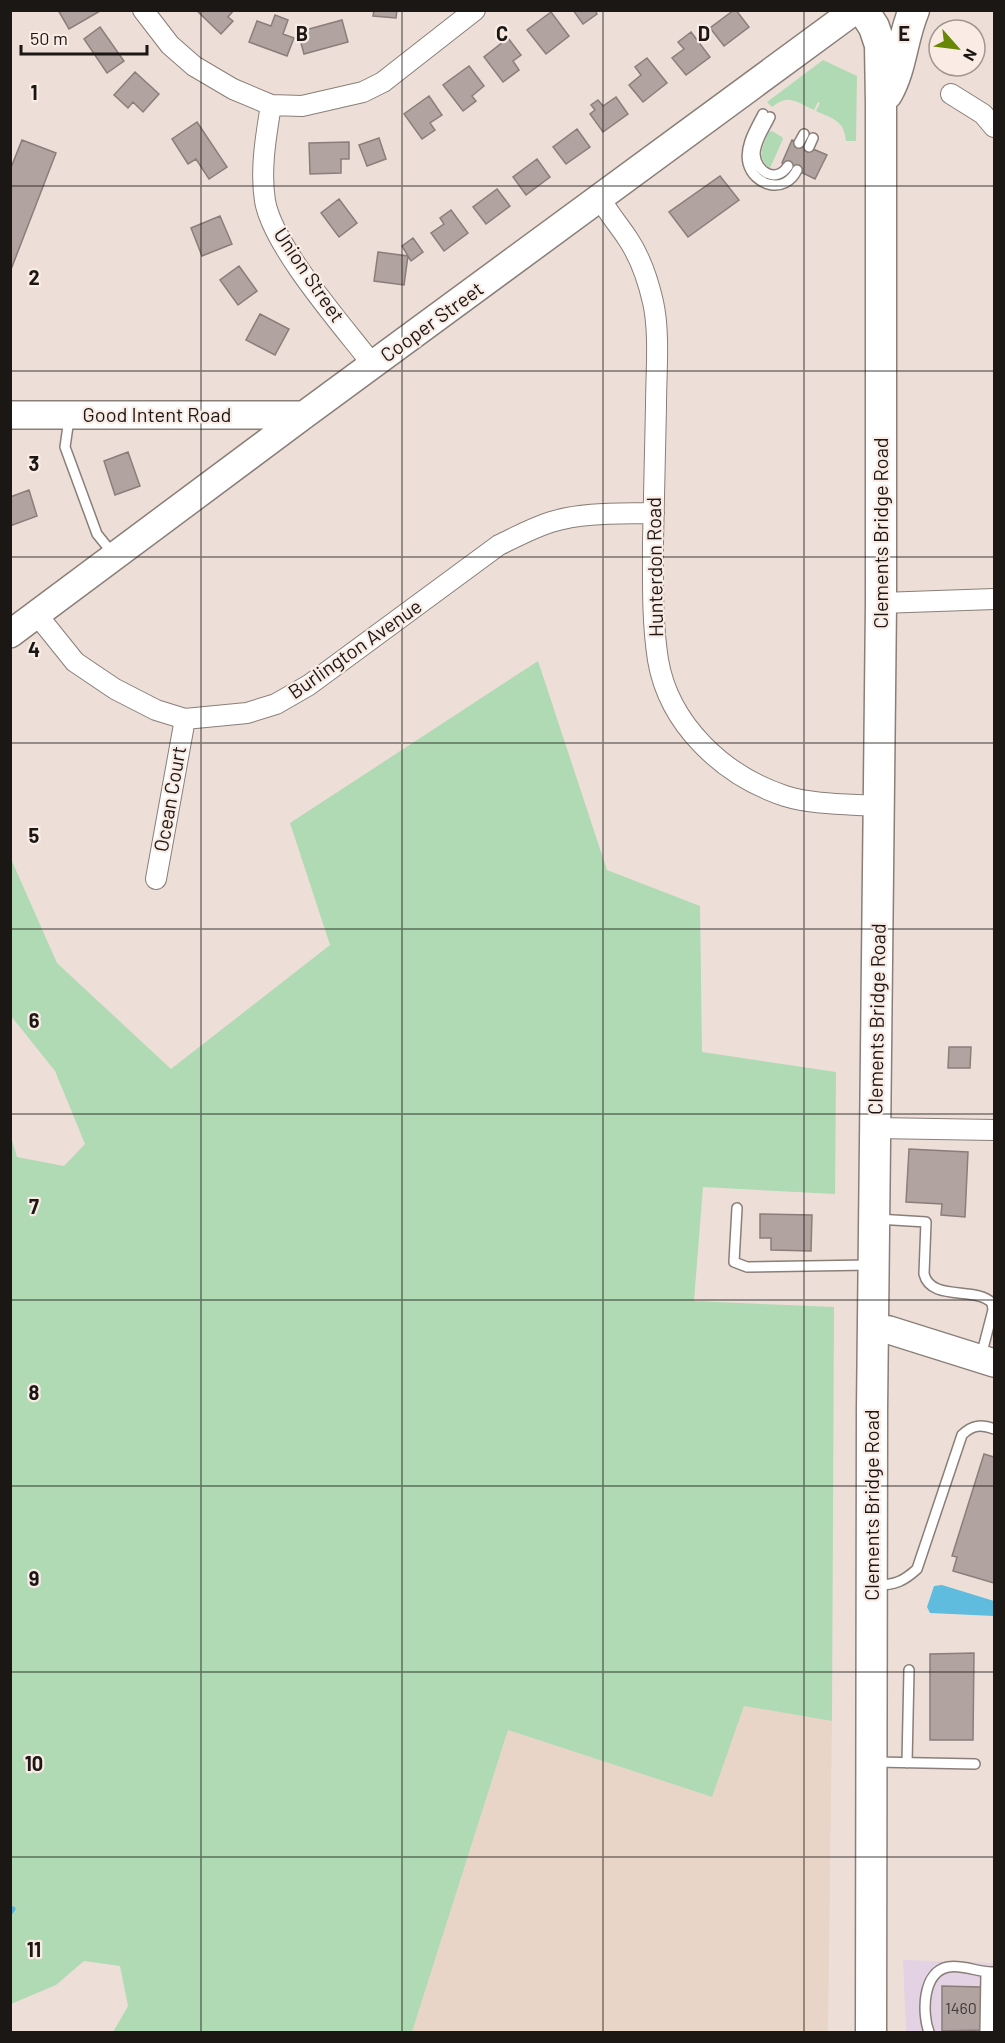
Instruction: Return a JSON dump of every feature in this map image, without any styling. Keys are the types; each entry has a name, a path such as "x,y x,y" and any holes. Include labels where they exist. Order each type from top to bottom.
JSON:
{"main road":[{"name":"Cooper Street","path":"10,634 855,10"},
{"name":"Clements Bridge Road","path":"863,10 874,27 880,45 881,104 881,603 873,1328 873,1762 869,2029"},
{"path":"881,104 895,80 914,10"},
{"name":"Good Intent Road","path":"10,415 304,415"},
{"path":"873,1328 889,1330 987,1361"}],"street":[{"path":"143,10 170,45 194,66 233,89 272,105 302,106 363,92 383,82 469,12"},
{"path":"951,94 983,114 994,127"},
{"name":"Union Street","path":"272,105 264,148 265,202 278,235 307,279 373,365"},
{"name":"Hunterdon Road","path":"600,198 608,213 629,239 643,267 653,303 656,379 652,608 658,662 667,692 678,714 702,744 727,768 785,796 809,801 879,806"},
{"name":"Burlington Avenue","path":"38,615 75,662 125,694 156,710 184,719 248,713 276,704 309,685 498,545 551,522 589,515 654,513"},
{"path":"881,603 994,599"},
{"name":"Ocean Court","path":"156,879 184,719"},
{"path":"876,1128 994,1130"}],"lane":[{"path":"766,115 749,142 748,162 753,173 772,185 783,185 792,180 793,168"},
{"path":"69,415 65,447 97,534 116,557"},
{"path":"737,1208 734,1262 747,1267 875,1265"},
{"path":"875,1219 927,1222 924,1274 926,1281 932,1286 984,1298 992,1303 987,1361"},
{"path":"872,1585 895,1585 917,1569 962,1435 969,1428 979,1425 994,1429"},
{"path":"907,1763 909,1670"},
{"path":"873,1762 975,1764"},
{"path":"929,2032 926,2026 926,1991 933,1976 946,1967 991,1972"},
{"path":"985,2032 991,1972"},
{"path":"991,1972 992,2032"}],"shaded area":[{"path":"744,1706 832,1721 828,2032 412,2032 508,1730 711,1797"},
{"path":"903,1960 994,1963 994,2032 906,2032"}],"green space":[{"path":"823,60 857,76 856,141 846,141 843,129 837,121 816,111 820,103 818,102 814,110 793,100 783,100 772,107 767,102"},
{"path":"772,131 783,139 770,168 763,160 762,151 769,132"},
{"path":"538,661 607,870 700,906 702,1052 836,1072 835,1194 703,1187 694,1301 834,1307 832,1721 744,1706 712,1797 508,1730 412,2032 113,2032 128,2006 120,1966 84,1961 56,1985 11,2004 11,1137 17,1157 64,1166 85,1144 55,1071 11,1016 11,859 57,963 171,1069 330,945 290,823"}],"water":[{"path":"942,1585 994,1601 994,1616 930,1613 927,1607 934,1586"}],"building":[{"path":"58,10 100,10 100,11 69,29"},
{"path":"196,10 234,10 228,17 233,21 221,34"},
{"path":"374,10 397,10 396,18 373,16"},
{"path":"573,10 595,10 597,14 583,24"},
{"path":"734,10 749,27 724,46 710,28"},
{"path":"551,12 569,36 546,54 527,30"},
{"path":"275,15 288,20 283,34 294,38 287,56 249,42 257,21 271,26"},
{"path":"342,20 348,42 304,54 298,32"},
{"path":"100,27 124,61 107,73 84,39"},
{"path":"691,32 710,57 686,75 672,58 684,49 678,42"},
{"path":"508,38 521,55 513,61 519,70 503,82 484,57"},
{"path":"647,58 667,83 643,102 629,85 641,75 635,67"},
{"path":"469,66 484,86 472,96 476,101 463,111 443,85"},
{"path":"135,72 159,94 143,112 133,102 128,108 114,95"},
{"path":"429,96 442,115 430,123 435,130 422,139 404,114"},
{"path":"616,97 628,114 603,132 590,114 595,110 591,105 598,100 603,106"},
{"path":"197,122 227,167 209,179 196,159 188,164 172,139"},
{"path":"577,129 590,147 566,164 553,147"},
{"path":"379,138 386,159 367,166 359,145"},
{"path":"22,140 56,153 10,272 10,170"},
{"path":"792,140 827,155 815,179 782,163"},
{"path":"349,142 349,159 341,159 341,173 310,174 309,143"},
{"path":"537,159 550,177 526,195 513,177"},
{"path":"720,176 739,200 688,237 669,212"},
{"path":"497,189 510,206 486,224 473,207"},
{"path":"339,199 357,223 339,237 321,213"},
{"path":"451,210 468,233 444,251 431,233 444,224 440,218"},
{"path":"220,216 232,244 202,256 191,228"},
{"path":"413,238 423,252 411,261 402,246"},
{"path":"378,252 408,256 404,285 374,281"},
{"path":"239,266 257,291 238,305 220,280"},
{"path":"260,314 289,329 275,355 246,340"},
{"path":"128,452 140,486 115,495 104,461"},
{"path":"29,490 37,516 10,526 10,497"},
{"path":"949,1047 971,1047 970,1068 948,1068"},
{"path":"909,1149 968,1152 965,1217 941,1215 942,1204 906,1202"},
{"path":"760,1214 812,1215 811,1251 771,1250 771,1238 760,1238"},
{"path":"984,1454 994,1457 994,1583 953,1571 957,1557 952,1556"},
{"path":"974,1653 973,1740 930,1740 930,1654"},
{"path":"942,1986 981,1987 982,2030 942,2031"}],"waterway":[{"path":"10,1913 13,1909"}]}
